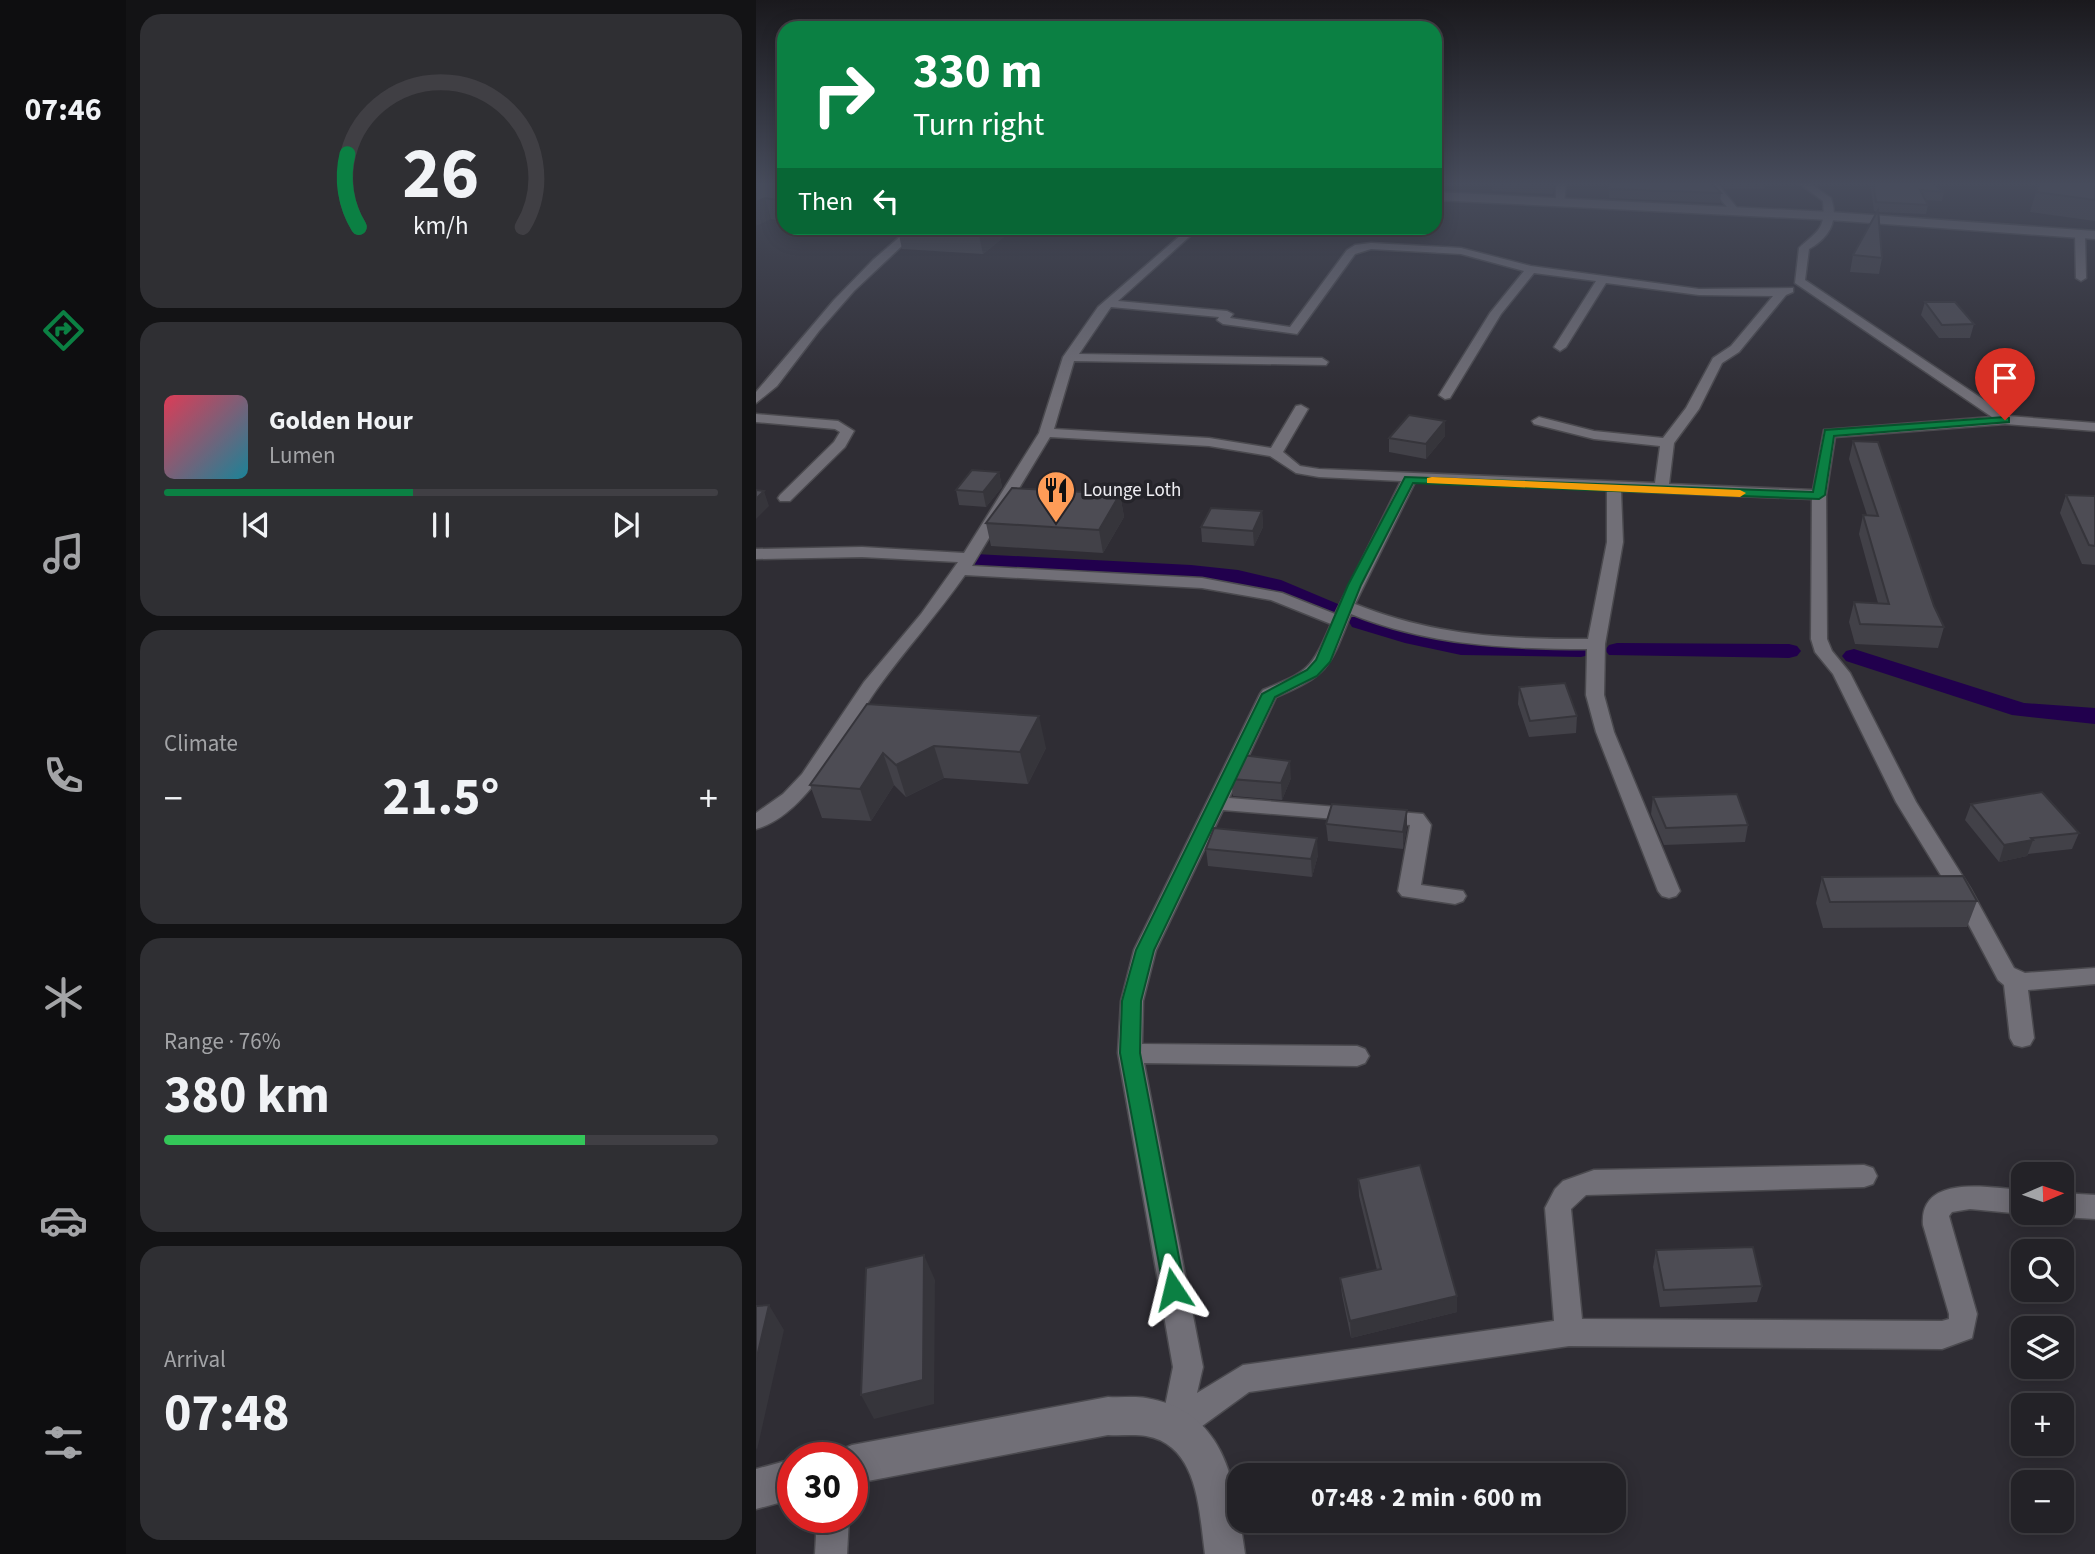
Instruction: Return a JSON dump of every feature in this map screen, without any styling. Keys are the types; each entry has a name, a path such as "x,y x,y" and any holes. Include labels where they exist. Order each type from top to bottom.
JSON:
{"street":[{"path":"756,399 774,382 818,325 887,255"},
{"path":"756,822 790,799 809,778 870,686 927,618 1010,495 1046,433 1069,357 1108,303 1164,255"},
{"path":"1108,303 1227,313 1223,320 1293,331 1348,255"},
{"path":"1475,255 1531,269 1699,292 1782,293 1803,285"},
{"path":"1803,255 1799,281 1803,285 2005,420"},
{"path":"2080,255 2081,278"},
{"path":"1445,395 1496,313 1531,269"},
{"path":"1560,347 1603,279"},
{"path":"1661,490 1667,443 1692,409 1717,361 1735,349 1782,293"},
{"path":"1069,357 1322,362"},
{"path":"1275,453 1301,409"},
{"path":"756,418 838,425 846,431 840,444 785,498"},
{"path":"2095,427 2005,420 1829,433 1819,495 1819,639 1824,652 1841,673 1906,802 1963,893 2006,974 2015,981 2095,976"},
{"path":"1539,421 1594,435 1667,443"},
{"path":"1046,433 1209,442 1275,453 1296,469 1319,473 1409,480 1819,495"},
{"path":"1176,1426 1188,1367 1130,1053 1132,1001 1145,950 1269,694 1312,673 1323,662 1355,585 1409,480"},
{"path":"1614,488 1615,542 1596,644 1595,695 1605,732 1668,891"},
{"path":"756,554 821,550 880,551 965,564 1202,583 1245,589 1344,615 1368,616 1451,638 1493,643 1596,644"},
{"path":"1216,803 1416,818 1421,825 1409,891 1455,896"},
{"path":"2015,981 2022,1038"},
{"path":"1130,1053 1357,1056"},
{"path":"1569,1332 1559,1208 1564,1195 1572,1187 1594,1181 1864,1176"},
{"path":"1176,1426 1243,1379 1569,1332 1942,1335 1962,1328 1963,1314 1936,1225 1935,1213 1945,1201 1970,1198 2011,1201"},
{"path":"2074,1206 2095,1207"},
{"path":"868,1462 1108,1416 1148,1418 1176,1426 1198,1444 1213,1479 1225,1554"},
{"path":"756,1489 777,1483"},
{"path":"831,1554 832,1533"}],"building":[{"path":"1853,255 1882,255 1882,258"},
{"path":"1925,302 1955,302 1974,324 1942,325"},
{"path":"1409,415 1445,421 1426,444 1389,438"},
{"path":"1853,441 1878,442 1934,606 1944,627 1860,624 1854,602 1889,604 1863,515 1878,516"},
{"path":"972,470 999,472 983,492 956,490"},
{"path":"1012,488 1120,494 1099,530 986,523"},
{"path":"756,490 764,491 756,499"},
{"path":"2066,495 2095,496 2095,546 2089,545"},
{"path":"1211,508 1262,511 1253,531 1201,527"},
{"path":"1565,683 1577,716 1530,721 1519,687"},
{"path":"867,704 1039,716 1020,752 934,746 896,765 883,753 860,789 810,785"},
{"path":"1242,755 1290,761 1281,783 1231,779"},
{"path":"2042,792 2079,833 2031,838 2033,840 2004,845 1971,804"},
{"path":"1737,794 1748,825 1666,828 1653,797"},
{"path":"1332,804 1407,810 1403,832 1326,824"},
{"path":"1214,828 1317,838 1311,859 1206,849"},
{"path":"1963,876 1977,901 1830,902 1822,877"},
{"path":"1420,1165 1457,1296 1350,1321 1340,1278 1381,1269 1358,1179"},
{"path":"1753,1247 1762,1286 1664,1290 1656,1250"},
{"path":"924,1255 923,1380 861,1395 866,1268"},
{"path":"769,1305 756,1361 756,1306"}],"waterway":[{"path":"975,560 1191,571 1238,577 1273,585 1330,609"},
{"path":"1360,622 1413,638 1461,648 1581,650"},
{"path":"1617,650 1789,651"},
{"path":"1854,656 2021,710 2095,716"}],"slow traffic":[{"path":"1432,480 1740,493"}],"place":[{"name":"Lounge Loth","path":"1056,524"}],"route":[{"path":"1173,1289 1130,1053 1132,1001 1145,950 1269,694 1298,682 1323,662 1355,585 1409,480 1812,496 1821,493 1829,433 2005,420"}]}
